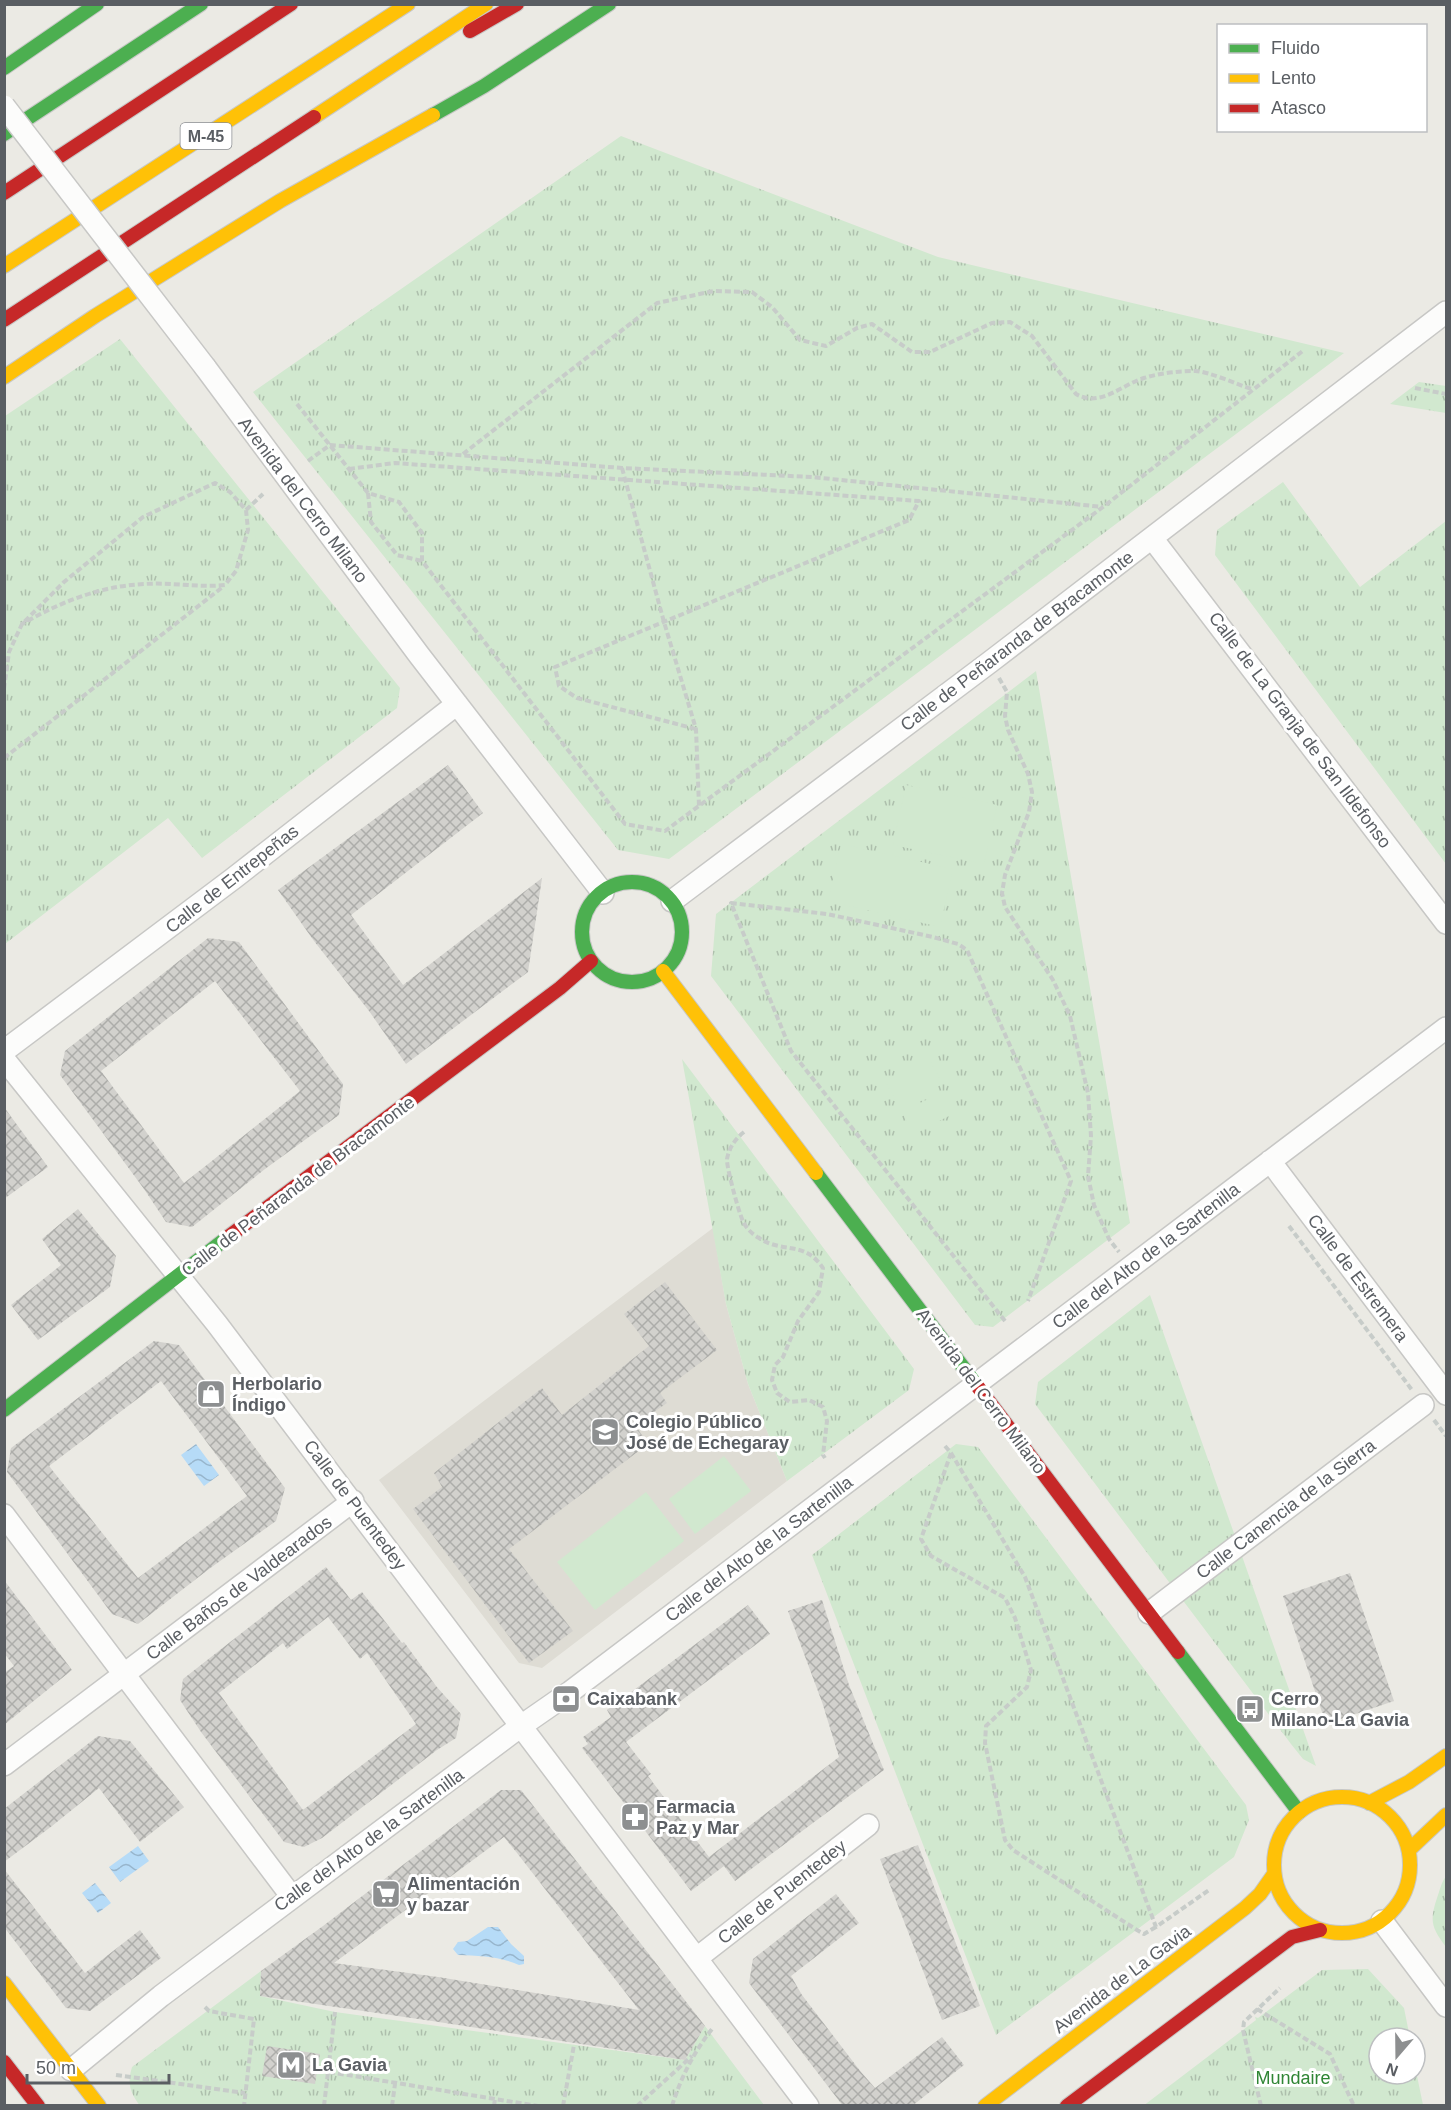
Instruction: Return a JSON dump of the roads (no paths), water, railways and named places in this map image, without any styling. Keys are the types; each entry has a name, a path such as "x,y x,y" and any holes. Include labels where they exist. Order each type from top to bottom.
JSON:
{"main road":[{"path":"4,68 97,4"},
{"path":"4,134 200,4"},
{"path":"4,194 291,4"},
{"name":"M-45","path":"4,266 408,4"},
{"path":"4,320 486,4"},
{"path":"258,153 517,4"},
{"path":"4,377 95,316 251,219 484,86 609,4"},
{"path":"633,882 649,885 661,891 672,901 679,916 681,933 679,947 673,961 663,971 649,979 633,982 617,980 602,973 591,961 585,950 583,924 593,901 603,893 617,885 633,882"},
{"name":"Calle de Peñaranda de Bracamonte","path":"4,1410 560,988 591,961"},
{"name":"Avenida del Cerro Milano","path":"663,971 1299,1812"},
{"path":"1369,1803 1390,1795 1422,1775 1446,1756"},
{"path":"1345,1797 1369,1803 1387,1814 1401,1830 1409,1850 1410,1878 1399,1904 1382,1921 1360,1932 1340,1934 1320,1930 1298,1917 1282,1898 1274,1874 1274,1857 1278,1840 1286,1826 1299,1812 1320,1801 1345,1797"},
{"path":"1409,1850 1446,1815"},
{"name":"Avenida de La Gavia","path":"985,2106 1245,1908 1260,1894 1274,1874"},
{"path":"1067,2106 1292,1937 1320,1930"},
{"path":"4,1983 99,2106"},
{"path":"4,2062 38,2106"}],"street":[{"name":"Avenida del Cerro Milano","path":"4,106 603,893"},
{"name":"Calle de Peñaranda de Bracamonte","path":"672,901 990,662 1446,312"},
{"name":"Calle de La Granja de San Ildefonso","path":"1152,538 1446,924"},
{"name":"Calle de Entrepeñas","path":"4,1052 234,878 457,704"},
{"name":"Calle del Alto de la Sartenilla","path":"70,2070 161,1996 521,1726 570,1692 1446,1028"},
{"name":"Calle de Puentedey","path":"4,1059 180,1275 808,2106"},
{"name":"Calle de Estremera","path":"1270,1161 1445,1390"},
{"name":"Calle Canencia de la Sierra","path":"1149,1613 1423,1406"},
{"name":"Calle Baños de Valdearados","path":"4,1765 353,1502"},
{"path":"4,1515 292,1897"},
{"name":"Calle de Puentedey","path":"697,1958 868,1826"},
{"path":"1382,1921 1446,2006"}],"water":[{"path":"196,1444 219,1475 204,1486 181,1455"},
{"path":"138,1846 149,1861 120,1882 109,1867"},
{"path":"95,1883 111,1903 98,1913 82,1893"},
{"path":"488,1927 498,1927 524,1956 524,1964 519,1965 489,1957 458,1955 453,1949 458,1942 467,1941"}],"place":[{"name":"Herbolario Índigo","path":"211,1394"},
{"name":"Colegio Público José de Echegaray","path":"605,1432"},
{"name":"Caixabank","path":"566,1699"},
{"name":"Cerro Milano-La Gavia","path":"1250,1709"},
{"name":"Farmacia Paz y Mar","path":"635,1817"},
{"name":"Alimentación y bazar","path":"386,1894"},
{"name":"La Gavia","path":"291,2065"}],"park label":[{"name":"Mundaire","path":"1293,2078"}]}
